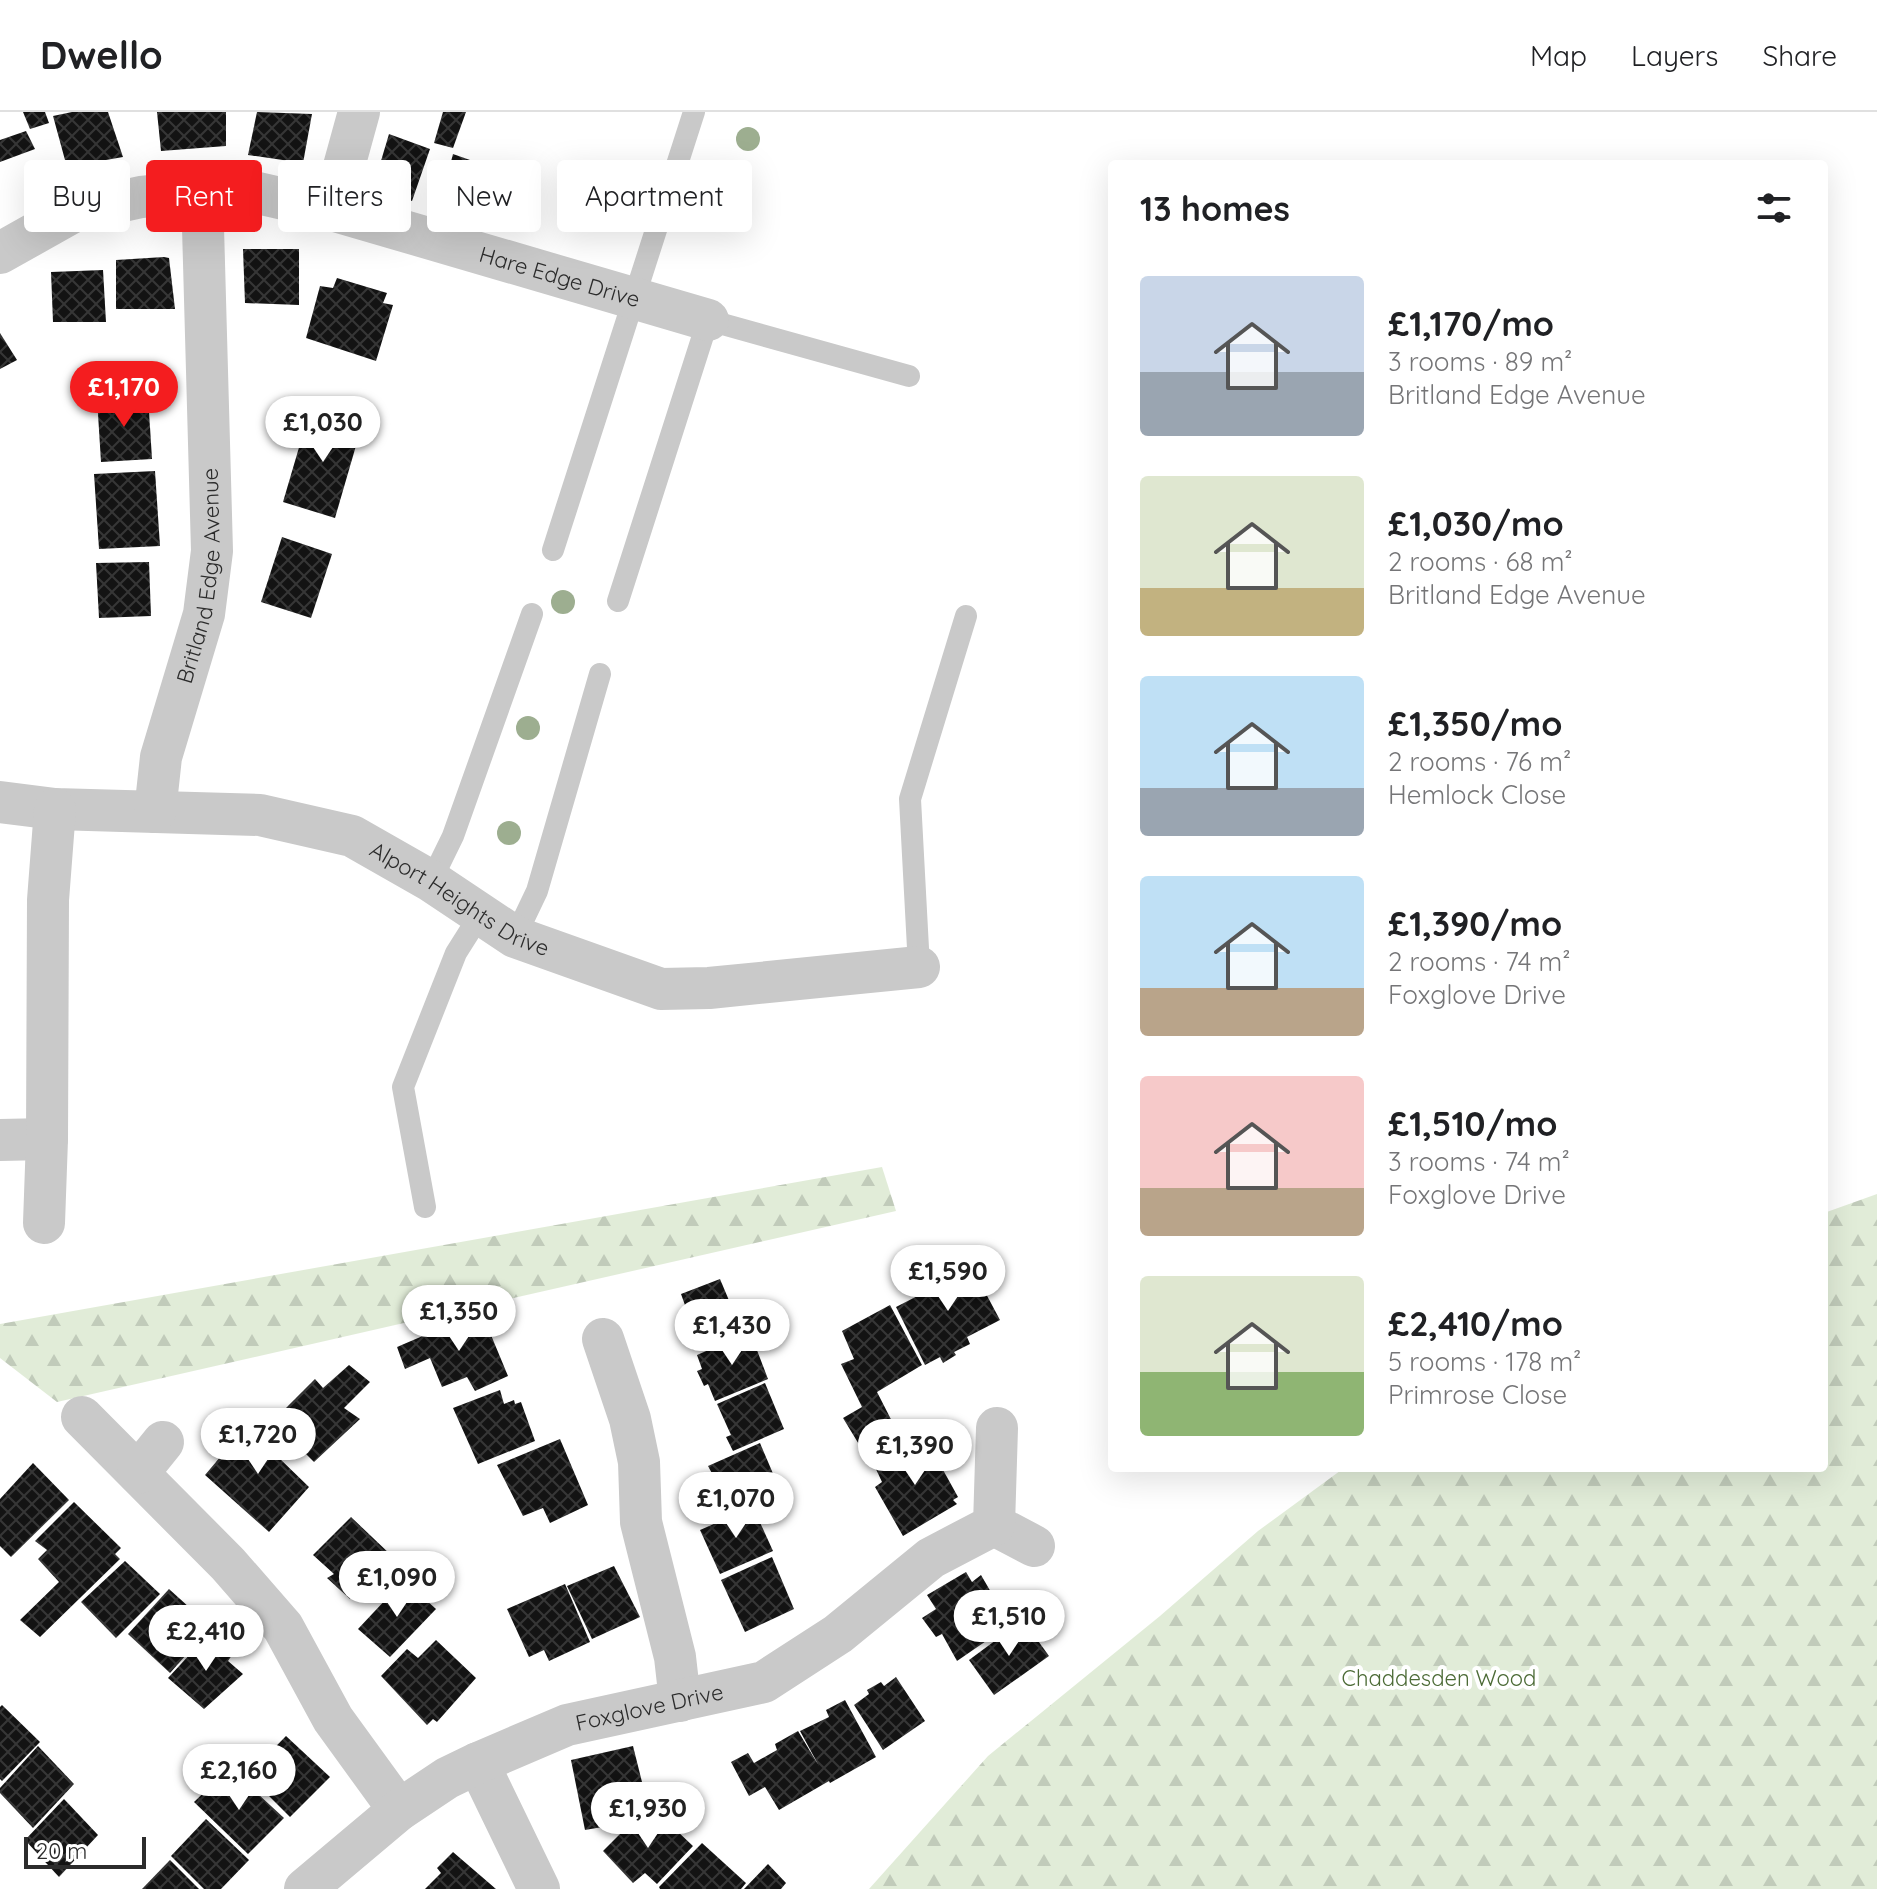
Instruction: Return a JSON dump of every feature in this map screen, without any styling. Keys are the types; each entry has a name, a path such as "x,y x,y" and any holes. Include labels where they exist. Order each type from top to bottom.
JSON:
{"street":[{"path":"346,160 359,112"},
{"name":"Hare Edge Drive","path":"0,253 73,212 146,197"},
{"name":"Britland Edge Avenue","path":"155,812 161,757 204,614 212,551 203,232"},
{"name":"Hare Edge Drive","path":"408,232 708,320"},
{"name":"Alport Heights Drive","path":"0,802 55,809 260,815 352,836 431,881 515,937 661,989 709,988 919,967"},
{"path":"44,1223 48,900 55,809"},
{"path":"0,1140 47,1139"},
{"path":"603,1339 630,1419 639,1462 641,1522 675,1657 680,1701"},
{"path":"82,1417 151,1458 228,1564 283,1627 333,1719 399,1810"},
{"path":"997,1428 994,1525 1034,1546"},
{"name":"Foxglove Drive","path":"305,1889 399,1810 447,1778 567,1725 764,1682 838,1634 931,1558 994,1525"},
{"path":"478,1763 539,1889"}],"lane":[{"path":"553,550 694,112"},
{"path":"618,601 708,320 909,376"},
{"path":"431,881 453,836 532,614"},
{"path":"919,967 910,799 966,616"},
{"path":"515,937 537,891 600,674"},
{"path":"425,1207 403,1087 456,953 480,915"}],"green space":[{"path":"882,1167 896,1211 57,1402 0,1358 0,1324"},
{"name":"Chaddesden Wood","path":"1877,1194 1877,1889 869,1889 988,1756 1160,1616 1258,1531 1339,1472 1828,1472 1828,1212"}],"building":[{"path":"23,112 45,112 49,123 30,129"},
{"path":"72,112 108,112 123,157 65,160 53,116"},
{"path":"157,112 226,112 226,146 161,151"},
{"path":"257,112 312,114 304,160 248,155"},
{"path":"443,112 466,112 453,148 434,143"},
{"path":"26,131 35,149 0,162 0,140"},
{"path":"389,134 430,149 412,201 411,160 381,160"},
{"path":"453,154 470,160 451,160"},
{"path":"243,249 299,249 299,305 245,303"},
{"path":"169,258 175,309 116,309 116,260"},
{"path":"103,270 106,322 53,322 51,272"},
{"path":"337,278 387,293 383,303 393,305 376,361 306,338 320,286 333,288"},
{"path":"0,333 17,360 0,369"},
{"path":"148,396 152,459 101,462 97,398"},
{"path":"310,410 362,425 335,518 283,502"},
{"path":"155,471 160,546 99,549 94,474"},
{"path":"282,537 332,554 311,618 261,602"},
{"path":"149,562 151,616 99,618 96,563"},
{"path":"968,1260 1000,1320 967,1337 970,1344 954,1352 956,1355 943,1363 940,1357 925,1365 896,1307 933,1288 929,1278"},
{"path":"720,1279 741,1329 693,1350 682,1326 691,1322 681,1294"},
{"path":"890,1305 922,1365 877,1392 897,1431 863,1451 843,1418 862,1407 841,1364 854,1359 842,1331"},
{"path":"481,1311 508,1376 475,1391 467,1377 442,1387 430,1358 405,1369 397,1347"},
{"path":"750,1332 768,1379 715,1401 708,1384 704,1386 697,1371 702,1369 697,1355"},
{"path":"349,1365 370,1382 344,1408 360,1419 314,1462 281,1429 293,1418 285,1409 315,1379 323,1388"},
{"path":"765,1383 784,1429 733,1451 726,1437 731,1435 717,1404"},
{"path":"500,1390 504,1404 514,1400 515,1404 521,1402 535,1441 478,1464 453,1408"},
{"path":"254,1417 285,1448 278,1457 309,1487 269,1532 205,1475"},
{"path":"560,1439 588,1505 550,1523 543,1508 523,1516 497,1465"},
{"path":"926,1439 958,1497 953,1500 957,1504 903,1536 875,1487 882,1482 875,1467"},
{"path":"760,1443 780,1490 732,1512 722,1491 713,1494 708,1483 715,1479 708,1466"},
{"path":"33,1463 69,1500 11,1557 0,1546 0,1499"},
{"path":"74,1502 121,1548 115,1554 120,1559 40,1637 20,1620 59,1582 38,1559 47,1550 35,1541"},
{"path":"753,1507 773,1551 720,1574 700,1530"},
{"path":"351,1517 392,1556 350,1599 327,1578 334,1574 313,1555"},
{"path":"772,1557 794,1609 745,1632 721,1580"},
{"path":"125,1561 160,1594 116,1638 81,1602"},
{"path":"614,1566 640,1617 592,1639 567,1586"},
{"path":"966,1572 972,1582 981,1575 995,1599 989,1603 1005,1628 957,1661 942,1634 936,1637 922,1618 936,1609 927,1595"},
{"path":"404,1580 436,1609 390,1657 358,1629"},
{"path":"565,1584 590,1642 549,1661 544,1650 529,1657 507,1609"},
{"path":"169,1589 211,1627 170,1673 128,1634"},
{"path":"1023,1620 1049,1656 994,1695 969,1660"},
{"path":"205,1638 217,1648 220,1644 232,1655 228,1661 243,1674 204,1709 168,1678"},
{"path":"436,1640 476,1678 437,1722 433,1719 427,1725 381,1676 407,1649 418,1658"},
{"path":"896,1677 925,1721 883,1750 854,1705 869,1694 867,1690 881,1682 884,1686"},
{"path":"845,1700 876,1757 779,1810 765,1787 749,1796 731,1762 748,1753 754,1763 777,1750 775,1744 798,1731 819,1766 800,1731 829,1717 826,1710"},
{"path":"2,1705 40,1742 2,1781 0,1707"},
{"path":"286,1736 330,1777 290,1817 248,1775"},
{"path":"38,1746 74,1784 33,1828 0,1793 0,1788"},
{"path":"633,1746 647,1802 621,1807 625,1823 585,1830 571,1760"},
{"path":"222,1775 237,1786 243,1780 284,1818 248,1854 194,1802"},
{"path":"64,1799 98,1835 59,1877 25,1840"},
{"path":"658,1813 693,1846 657,1884 645,1873 633,1883 603,1851 627,1827 635,1833"},
{"path":"206,1819 249,1860 221,1889 204,1889 171,1856"},
{"path":"702,1843 746,1883 741,1889 660,1889 659,1887"},
{"path":"453,1852 496,1889 425,1889 441,1873 437,1868"},
{"path":"170,1860 199,1889 142,1889"},
{"path":"768,1864 786,1883 781,1889 744,1889"}]}
